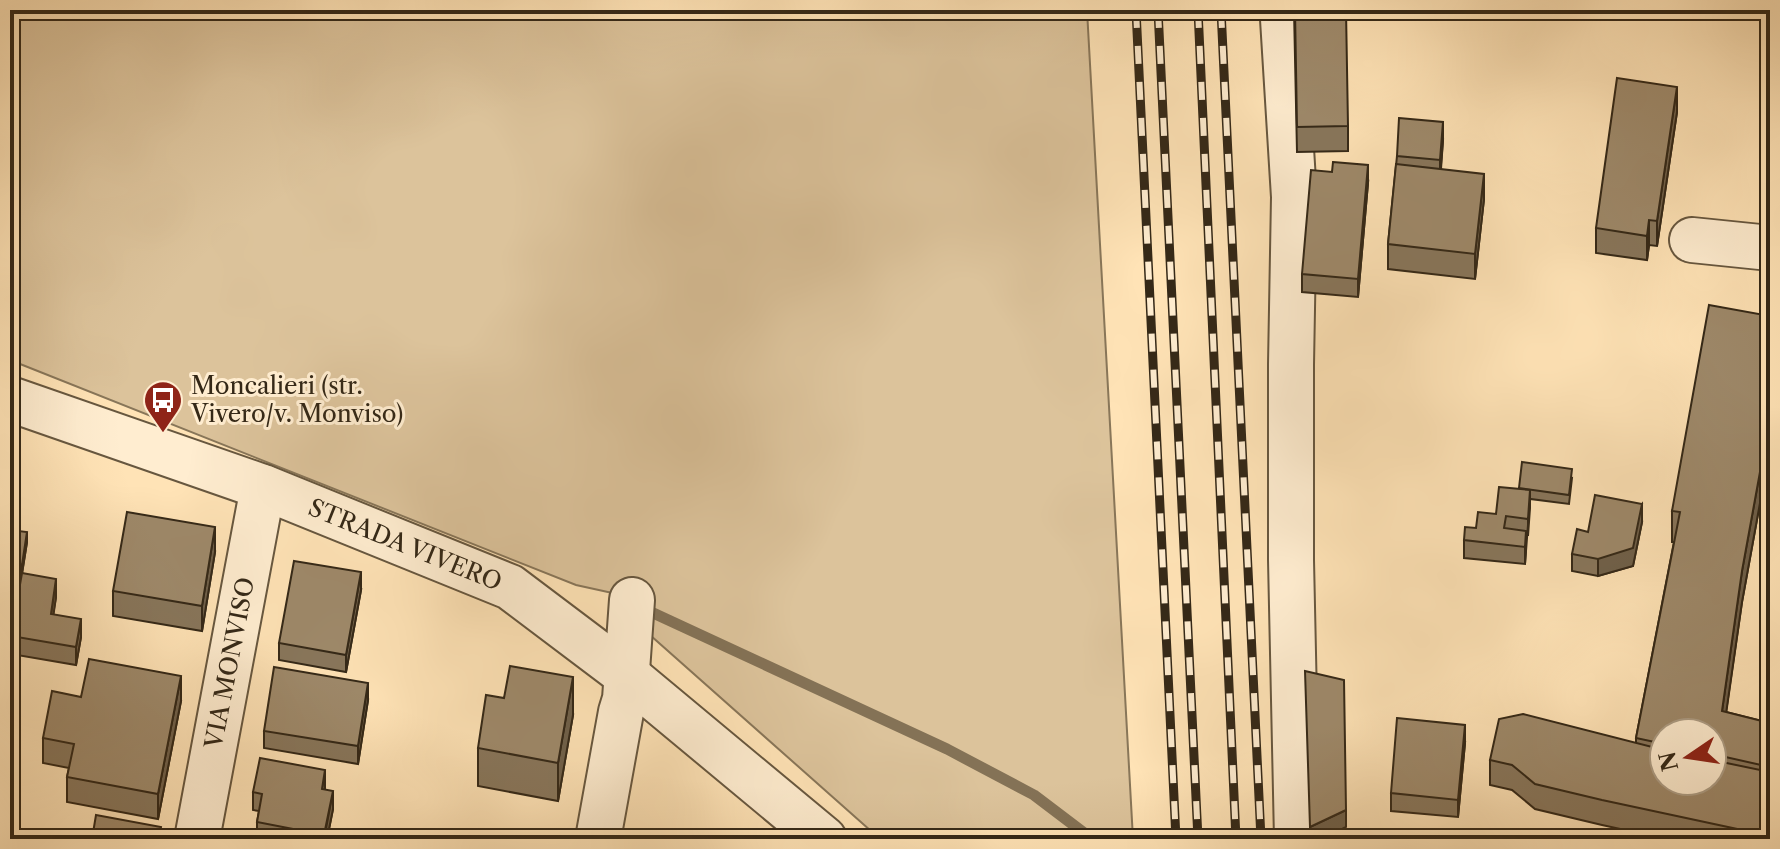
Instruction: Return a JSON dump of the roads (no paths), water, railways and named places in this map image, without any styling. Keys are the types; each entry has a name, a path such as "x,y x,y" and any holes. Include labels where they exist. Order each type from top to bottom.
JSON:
{"street":[{"path":"1286,10 1283,19 1294,197 1291,560 1297,839"},
{"path":"1692,240 1770,248"},
{"name":"STRADA VIVERO","path":"10,399 263,487 510,587 628,676 824,839"},
{"name":"VIA MONVISO","path":"197,839 263,487"},
{"path":"598,839 625,699 632,600"}],"waterway":[{"path":"651,612 947,749 1034,795 1092,839"}],"railway":[{"path":"1136,10 1176,839"},
{"path":"1158,10 1198,839"},
{"path":"1198,10 1236,839"},
{"path":"1221,10 1261,839"}],"place":[{"name":"Moncalieri (str. Vivero/v. Monviso)","path":"163,434"}]}
